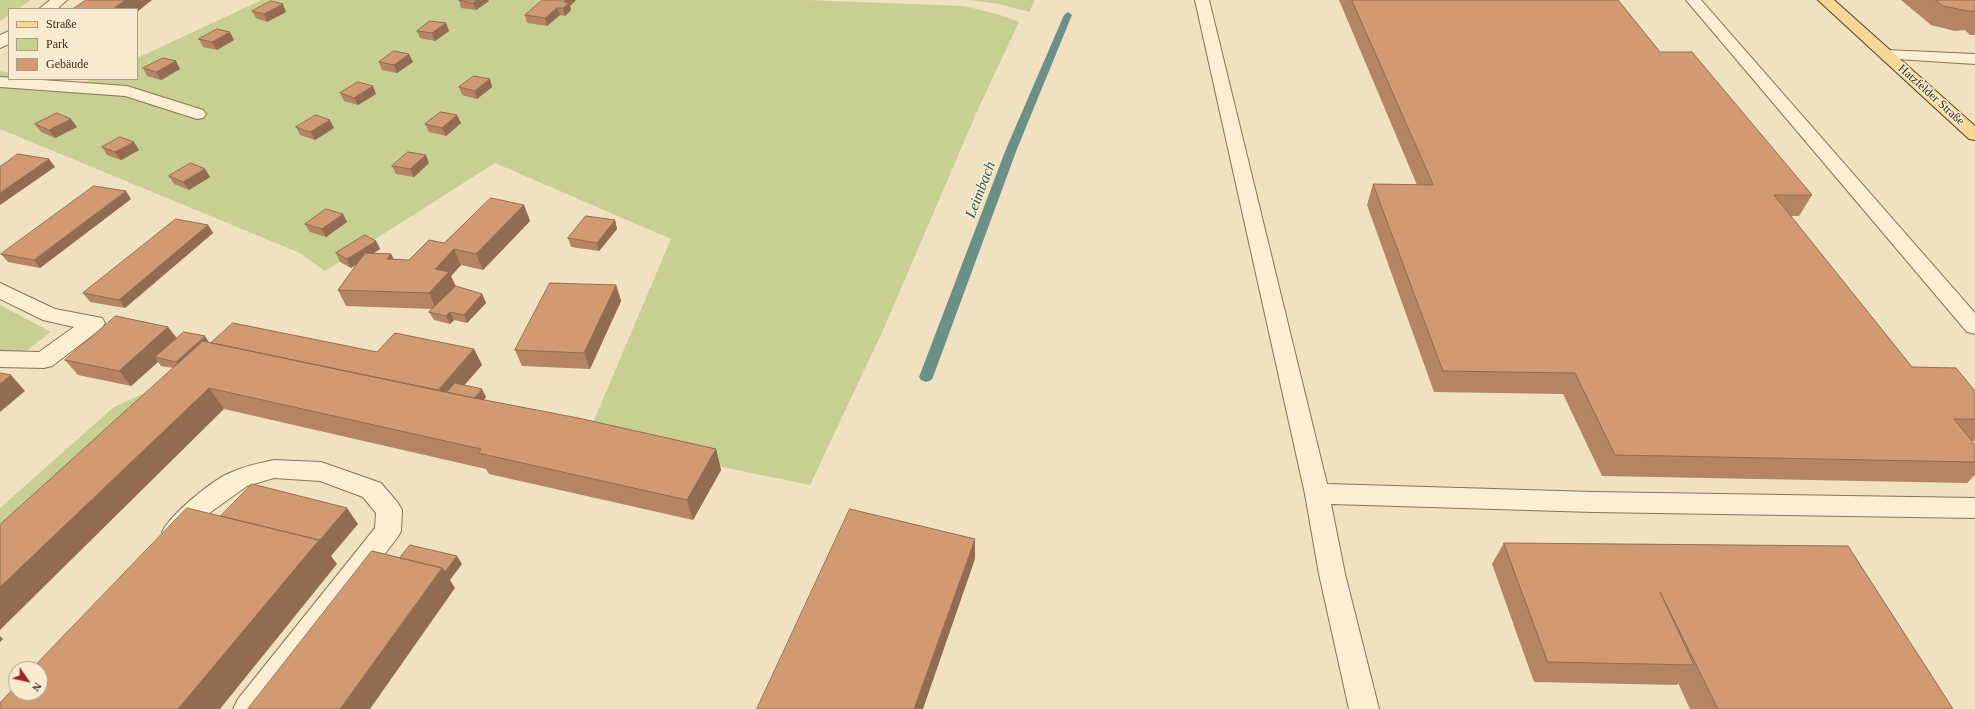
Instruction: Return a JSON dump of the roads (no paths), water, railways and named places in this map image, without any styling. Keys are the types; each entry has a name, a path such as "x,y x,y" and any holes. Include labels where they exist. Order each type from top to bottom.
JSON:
{"main road":[{"name":"Hatzfelder Straße","path":"1825,0 1975,134"}],"street":[{"path":"48,8 60,0"},
{"path":"1202,0 1317,494 1332,574 1364,709"},
{"path":"1692,0 1975,327"},
{"path":"0,43 8,37"},
{"name":"Hatzfelder Straße","path":"1887,55 1975,59"},
{"path":"0,82 126,91 197,114"},
{"path":"0,290 50,315 94,323 44,360 0,359"},
{"path":"161,547 199,507 239,478 274,469 321,472 372,490 389,510 388,531 248,709"},
{"path":"1317,494 1593,502 1975,508"}],"waterway":[{"name":"Leimbach","path":"926,377 1011,149 1068,15"}]}
